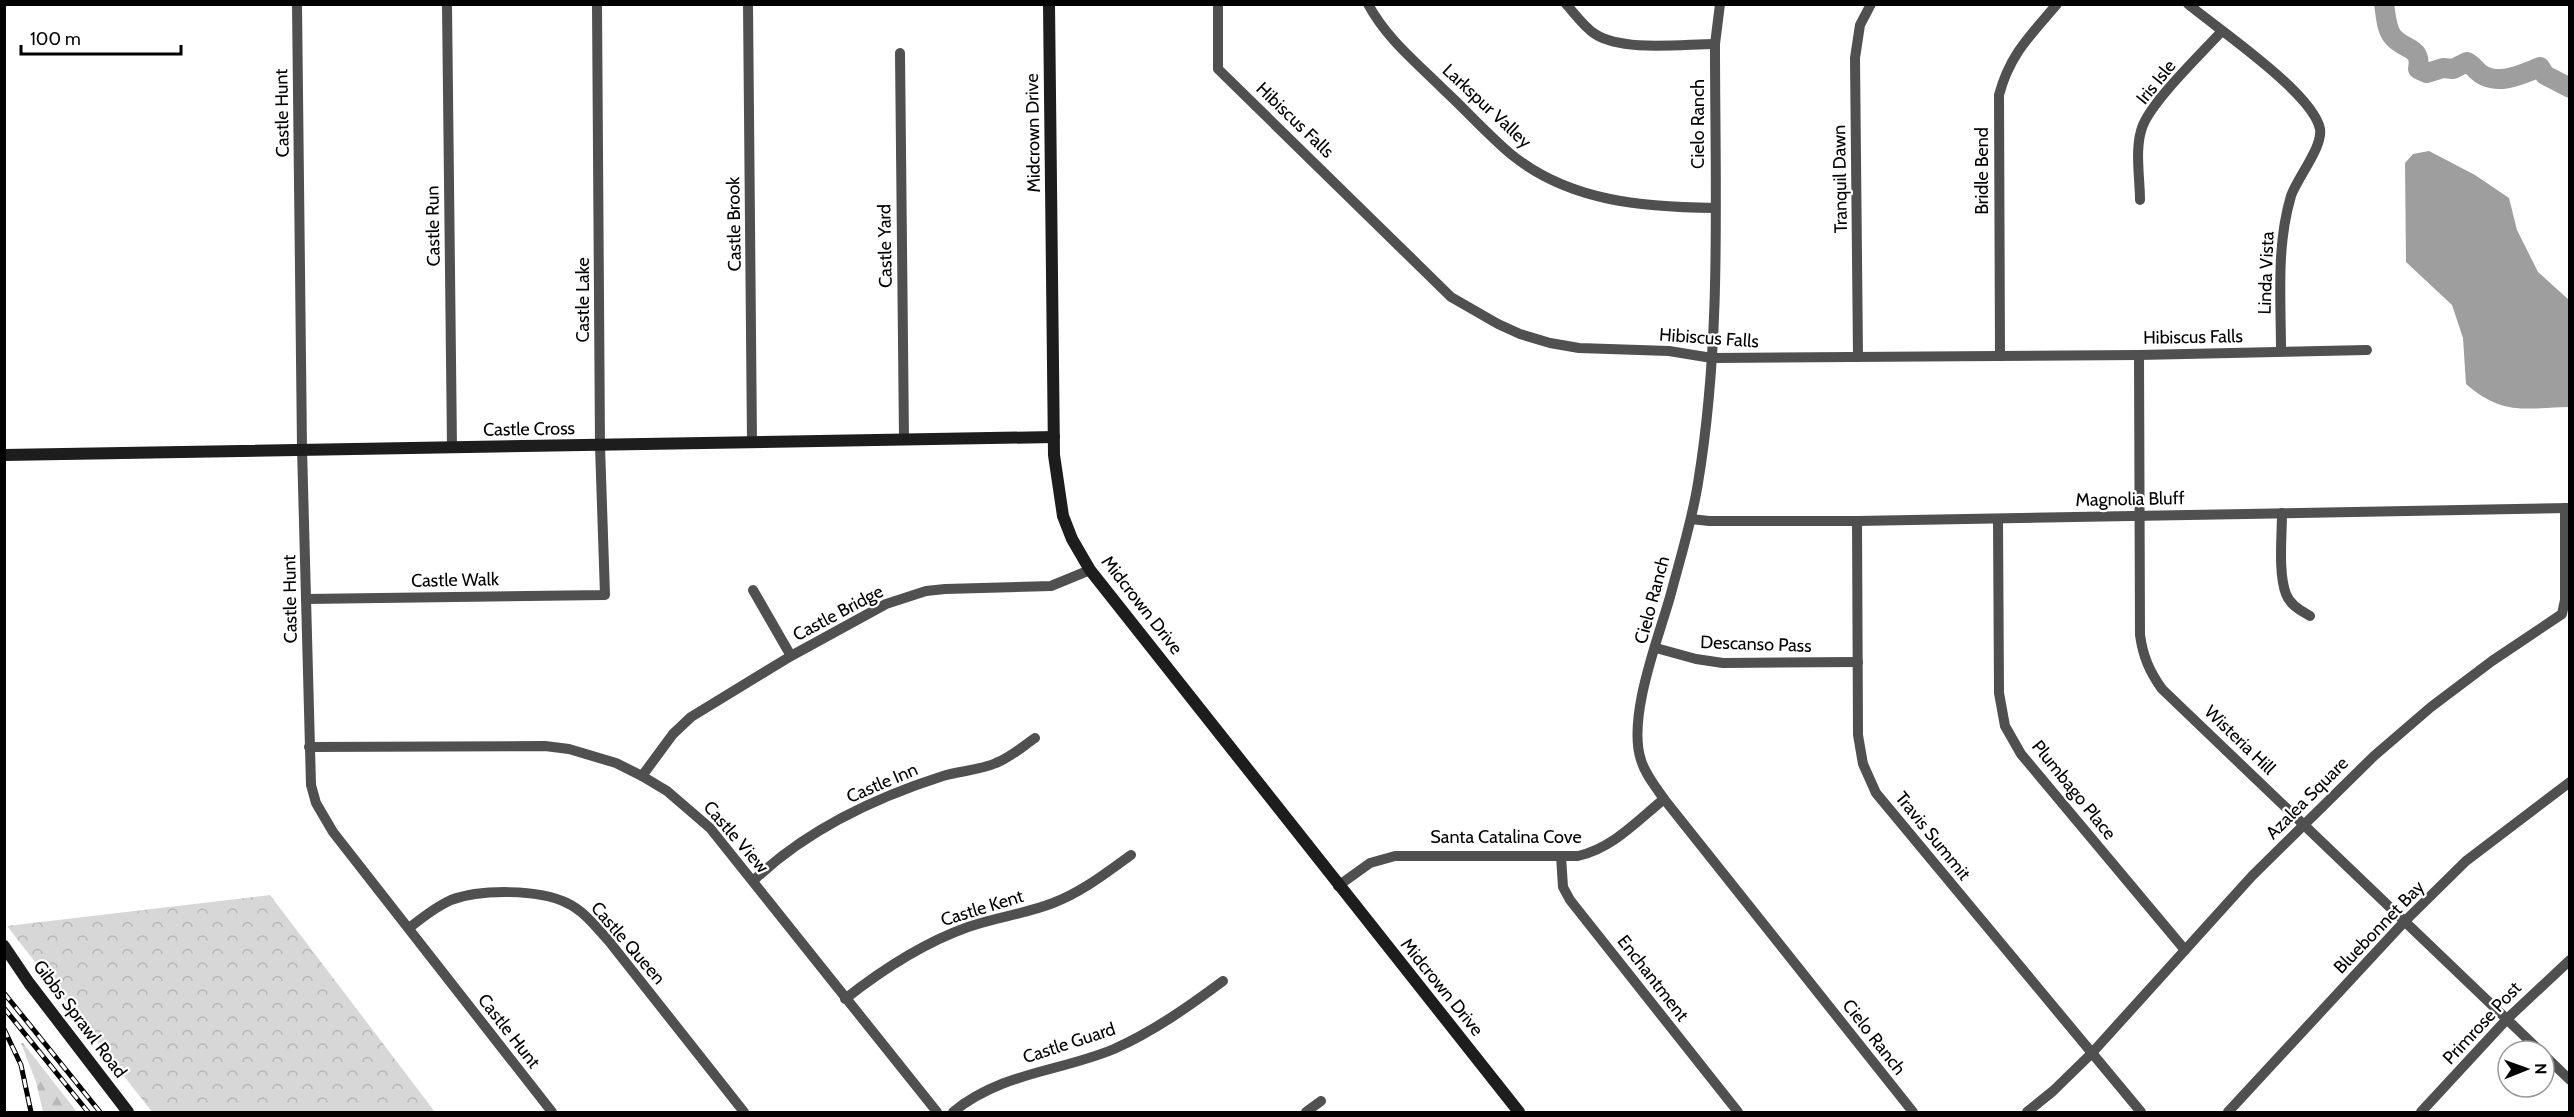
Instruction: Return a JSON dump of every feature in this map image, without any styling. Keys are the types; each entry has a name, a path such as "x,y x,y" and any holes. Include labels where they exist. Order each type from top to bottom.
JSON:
{"street":[{"name":"Castle Hunt","path":"297,4 302,448 311,785 316,803 327,823 552,1113"},
{"name":"Castle Run","path":"447,4 452,448"},
{"name":"Castle Lake","path":"597,4 600,446 605,595"},
{"name":"Castle Brook","path":"748,4 752,443"},
{"name":"Midcrown Drive","path":"1049,4 1054,455 1063,516 1072,539 1090,570 1519,1113"},
{"name":"Hibiscus Falls","path":"1218,4 1218,69 1451,297 1520,334 1550,343 1579,348 1669,351 1712,358 2139,355 2367,350"},
{"name":"Larkspur Valley","path":"1368,4 1378,23 1397,44 1513,156 1544,175 1572,189 1611,200 1655,207 1715,208"},
{"path":"1566,4 1595,34 1630,45 1714,44"},
{"name":"Cielo Ranch","path":"1720,4 1714,44 1715,320 1703,452 1691,519 1640,707 1637,740 1640,759 1646,773 1664,799 1913,1113"},
{"name":"Tranquil Dawn","path":"1858,357 1855,58 1860,25 1871,4"},
{"name":"Bridle Bend","path":"2000,356 1999,95 2006,71 2020,46 2057,4"},
{"path":"2188,4 2221,32"},
{"name":"Linda Vista","path":"2221,32 2274,72 2314,115 2320,131 2316,147 2292,194 2285,220 2281,251 2281,351"},
{"name":"Iris Isle","path":"2140,200 2139,144 2143,126 2154,108 2221,32"},
{"name":"Castle Yard","path":"900,53 904,439"},
{"name":"Wisteria Hill","path":"2139,355 2140,635 2144,657 2151,674 2162,689 2528,1039"},
{"name":"Castle Cross","path":"4,455 302,448 600,446 1054,437"},
{"name":"Magnolia Bluff","path":"1691,519 1857,521 2567,508"},
{"name":"Azalea Square","path":"2026,1113 2053,1091 2091,1054 2303,824 2373,756 2431,707 2492,661 2562,614 2565,600 2567,508"},
{"path":"2282,513 2282,578 2286,595 2296,608 2310,616"},
{"name":"Plumbago Place","path":"1998,519 1999,693 2006,726 2021,754 2185,950"},
{"name":"Travis Summit","path":"1857,521 1858,735 1863,764 1876,793 2141,1113"},
{"name":"Castle Bridge","path":"642,776 673,734 691,717 791,656 901,598 945,588 1051,586 1090,570"},
{"path":"753,590 791,656"},
{"name":"Castle Walk","path":"306,598 605,595"},
{"name":"Descanso Pass","path":"1656,648 1696,659 1723,663 1858,662"},
{"name":"Castle Inn","path":"753,881 769,865 811,836 867,805 944,776 995,763 1035,738"},
{"name":"Castle View","path":"309,747 545,746 593,755 642,776 668,791 690,808 715,834 937,1113"},
{"name":"Bluebonnet Bay","path":"2229,1113 2404,922 2466,861 2570,782"},
{"name":"Santa Catalina Cove","path":"1338,886 1370,863 1395,856 1578,856 1601,849 1664,799"},
{"name":"Castle Kent","path":"845,999 880,973 932,942 968,927 1051,904 1068,897 1087,887 1131,855"},
{"name":"Enchantment","path":"1562,856 1563,887 1570,900 1738,1113"},
{"name":"Castle Queen","path":"409,928 435,908 454,899 508,893 546,896 566,902 584,914 608,940 744,1113"},
{"name":"Gibbs Sprawl Road","path":"4,946 29,983 128,1113"},
{"name":"Primrose Post","path":"2421,1113 2507,1019 2570,960"},
{"name":"Castle Guard","path":"953,1113 995,1086 1015,1077 1095,1056 1153,1030 1223,981"},
{"path":"2556,1067 2570,1080"},
{"path":"1306,1113 1321,1101"}],"green space":[{"path":"270,895 435,1112 152,1112 7,926"},
{"path":"21,1043 77,1112 43,1112 36,1082"}],"shaded area":[{"path":"2429,151 2475,175 2509,198 2517,230 2538,272 2569,300 2569,407 2526,409 2503,406 2479,394 2466,384 2463,338 2452,305 2406,262 2405,163 2413,154"}],"waterway":[{"path":"2384,4 2391,34 2415,52 2419,62 2418,69 2427,73 2443,68 2453,69 2467,62 2481,74 2503,79 2540,67 2545,75 2570,88"}],"railway":[{"path":"4,993 100,1112"},
{"path":"4,1008 88,1112"},
{"path":"4,1029 21,1065 31,1112"}]}
